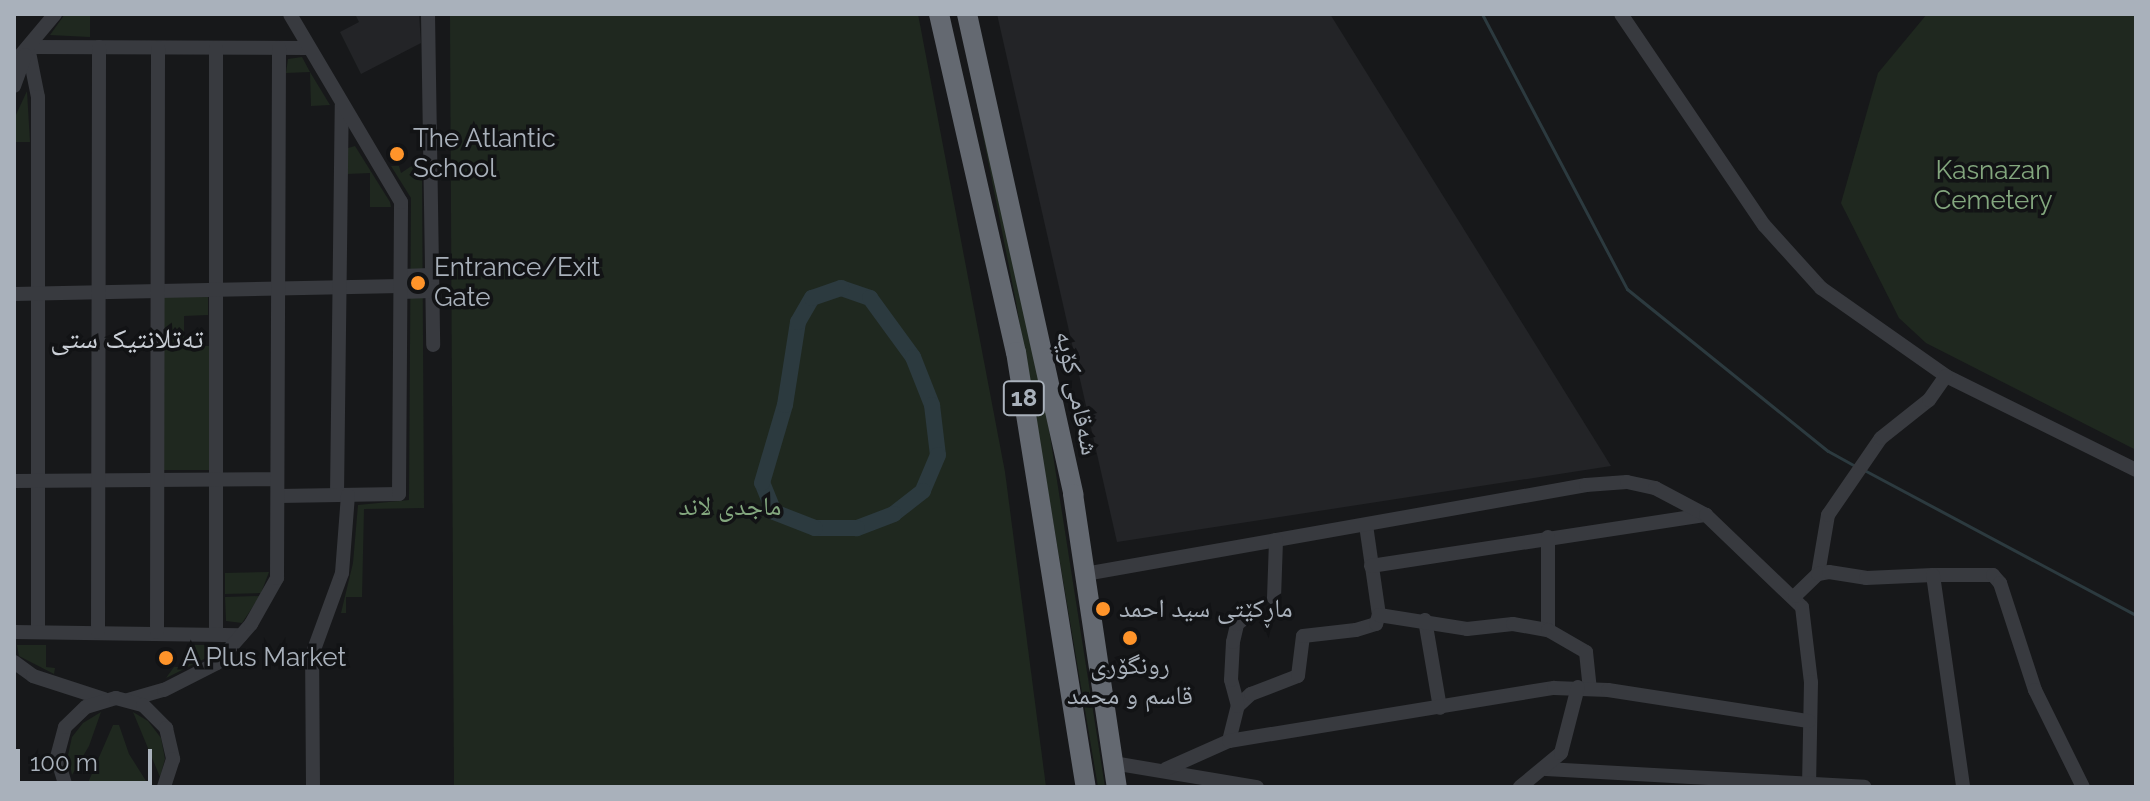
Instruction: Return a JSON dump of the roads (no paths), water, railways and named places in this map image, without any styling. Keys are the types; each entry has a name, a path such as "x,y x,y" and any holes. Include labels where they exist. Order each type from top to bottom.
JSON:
{"highway":[{"name":"شەقامی کۆیە","path":"939,14 1016,352 1086,787"},
{"name":"شەقامی کۆیە","path":"967,14 1073,494 1117,787"}],"street":[{"path":"14,63 55,14"},
{"path":"279,496 399,494 401,202 290,14"},
{"path":"428,14 433,345"},
{"path":"1621,14 1795,264 1946,376 2136,470"},
{"path":"28,47 308,48"},
{"path":"14,86 28,47"},
{"path":"28,47 38,97 38,632"},
{"path":"98,632 99,47"},
{"path":"157,632 158,48"},
{"path":"216,48 216,631"},
{"path":"14,662 74,692 104,699 128,700 155,693 217,663 241,635 277,578 279,48"},
{"path":"313,787 312,655 342,573 342,105"},
{"path":"401,285 431,275"},
{"path":"14,294 401,285 431,291"},
{"path":"1795,596 1818,574 1828,515 1881,438 1929,400 1946,376"},
{"path":"14,481 276,479"},
{"path":"1085,574 1606,483 1655,488 1706,515 1795,596 1807,627 1809,783"},
{"path":"1371,566 1706,515"},
{"path":"1238,706 1251,694 1298,676 1303,636 1356,630 1376,624 1379,615 1366,525"},
{"path":"1548,537 1548,630"},
{"path":"1274,598 1276,540"},
{"path":"1818,574 1866,578 1993,575 2000,583 2035,690 2083,787"},
{"path":"1933,575 1963,787"},
{"path":"1379,615 1467,629 1513,624 1548,630 1586,652 1584,688 1561,753 1546,769 1520,787"},
{"path":"1229,741 1238,706 1231,662 1237,624 1245,618"},
{"path":"1425,620 1440,708"},
{"path":"14,632 216,631 241,635"},
{"path":"1166,769 1229,741 1584,688 1809,721"},
{"path":"66,787 58,748 79,711 81,699 74,692"},
{"path":"155,693 148,702 172,747 164,787"},
{"path":"79,711 104,699"},
{"path":"128,700 152,711"},
{"path":"1113,763 1166,769 1174,775 1257,787"},
{"path":"1546,769 1704,781 1864,787"}],"waterway":[{"path":"1482,14 1627,289 1828,451 1855,466"},
{"path":"841,288 870,298 913,357 932,405 938,455 923,491 894,514 857,528 815,528 774,512 762,483 785,405 798,322 812,298 841,288"},
{"path":"1866,471 2136,615"}],"place":[{"name":"The Atlantic School","path":"397,154"},
{"name":"Entrance/Exit Gate","path":"418,283"},
{"name":"ماڕکێتی سید احمد","path":"1103,609"},
{"name":"رونگۆری قاسم و محمد","path":"1130,638"},
{"name":"A Plus Market","path":"166,658"}],"district":[{"name":"تەتلانتیک ستی","path":"127,339"}],"park label":[{"name":"Kasnazan Cemetery","path":"1993,186"},
{"name":"ماجدی لاند","path":"730,507"}]}
